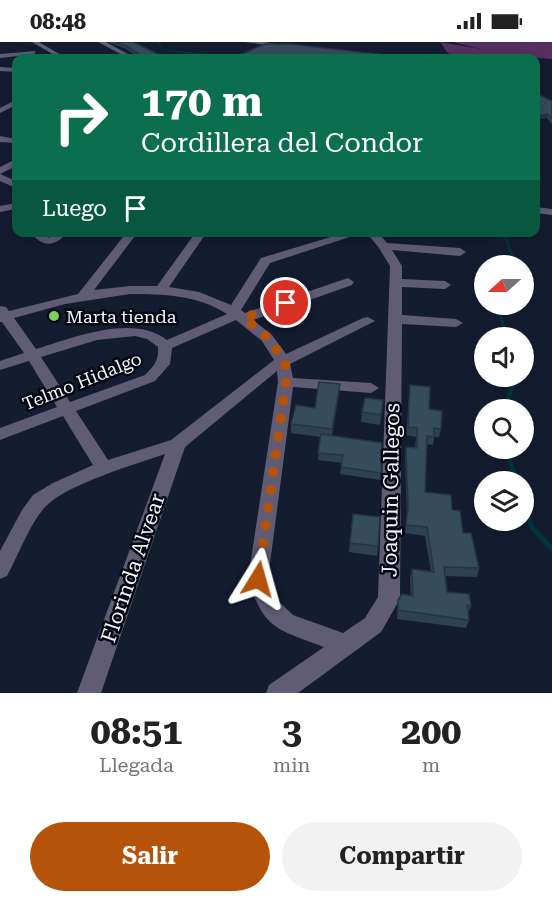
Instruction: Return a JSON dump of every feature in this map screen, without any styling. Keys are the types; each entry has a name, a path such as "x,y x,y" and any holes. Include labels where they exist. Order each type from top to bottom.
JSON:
{"street":[{"path":"37,42 56,54"},
{"path":"101,42 124,54"},
{"path":"248,42 294,47"},
{"path":"17,54 34,52"},
{"path":"349,53 358,54"},
{"path":"40,237 44,242 49,243 54,242 58,237"},
{"path":"84,295 129,237"},
{"path":"160,289 198,237"},
{"path":"239,314 265,261 344,237"},
{"path":"378,239 460,252"},
{"name":"Joaquin Gallegos","path":"278,693 373,625 388,599 396,266 378,239"},
{"path":"165,346 239,314 348,282"},
{"path":"396,283 445,285"},
{"path":"104,468 33,356 2,314 84,295 122,289 160,289 201,297 239,314 267,337 285,361 286,382 258,579 266,603 285,622 346,645"},
{"path":"394,319 456,323"},
{"path":"0,570 29,515 40,500 59,488 104,468 177,444 276,365 368,321"},
{"name":"Telmo Hidalgo","path":"0,366 108,333 131,332 150,335 165,346 167,356 161,367 150,378 0,434"},
{"path":"286,382 371,388"},
{"name":"Florinda Alvear","path":"89,693 177,444"}],"shaded area":[{"path":"440,42 481,49 453,42 552,42 552,59 540,58 540,54 450,54"}],"building":[{"path":"116,42 133,42 158,54 139,54"},
{"path":"265,44 288,44 379,54 242,54"},
{"path":"540,95 552,101 552,118 548,114 540,115"},
{"path":"319,382 340,384 332,429 291,424 296,405 315,408"},
{"path":"410,385 430,387 429,409 442,411 441,429 434,428 434,437 427,436 425,492 451,495 452,510 460,511 463,533 471,533 479,568 444,567 447,592 469,594 471,606 467,605 469,620 398,610 398,600 402,594 413,596 412,569 434,572 427,527 406,525 408,507 406,447 417,448 417,428 408,427"},
{"path":"365,398 383,400 381,415 362,412"},
{"path":"321,434 382,443 381,473 341,467 343,455 318,453"},
{"path":"353,514 380,517 378,546 350,543"}],"waterway":[{"path":"158,42 163,49 202,54"},
{"path":"505,237 512,255"},
{"path":"500,315 504,327"},
{"path":"508,399 512,387"},
{"path":"510,459 513,471"},
{"path":"534,529 552,549"}],"place":[{"name":"Marta tienda","path":"54,316"}],"route":[{"path":"258,579 286,382 285,361 267,337 244,318 286,303"}]}
